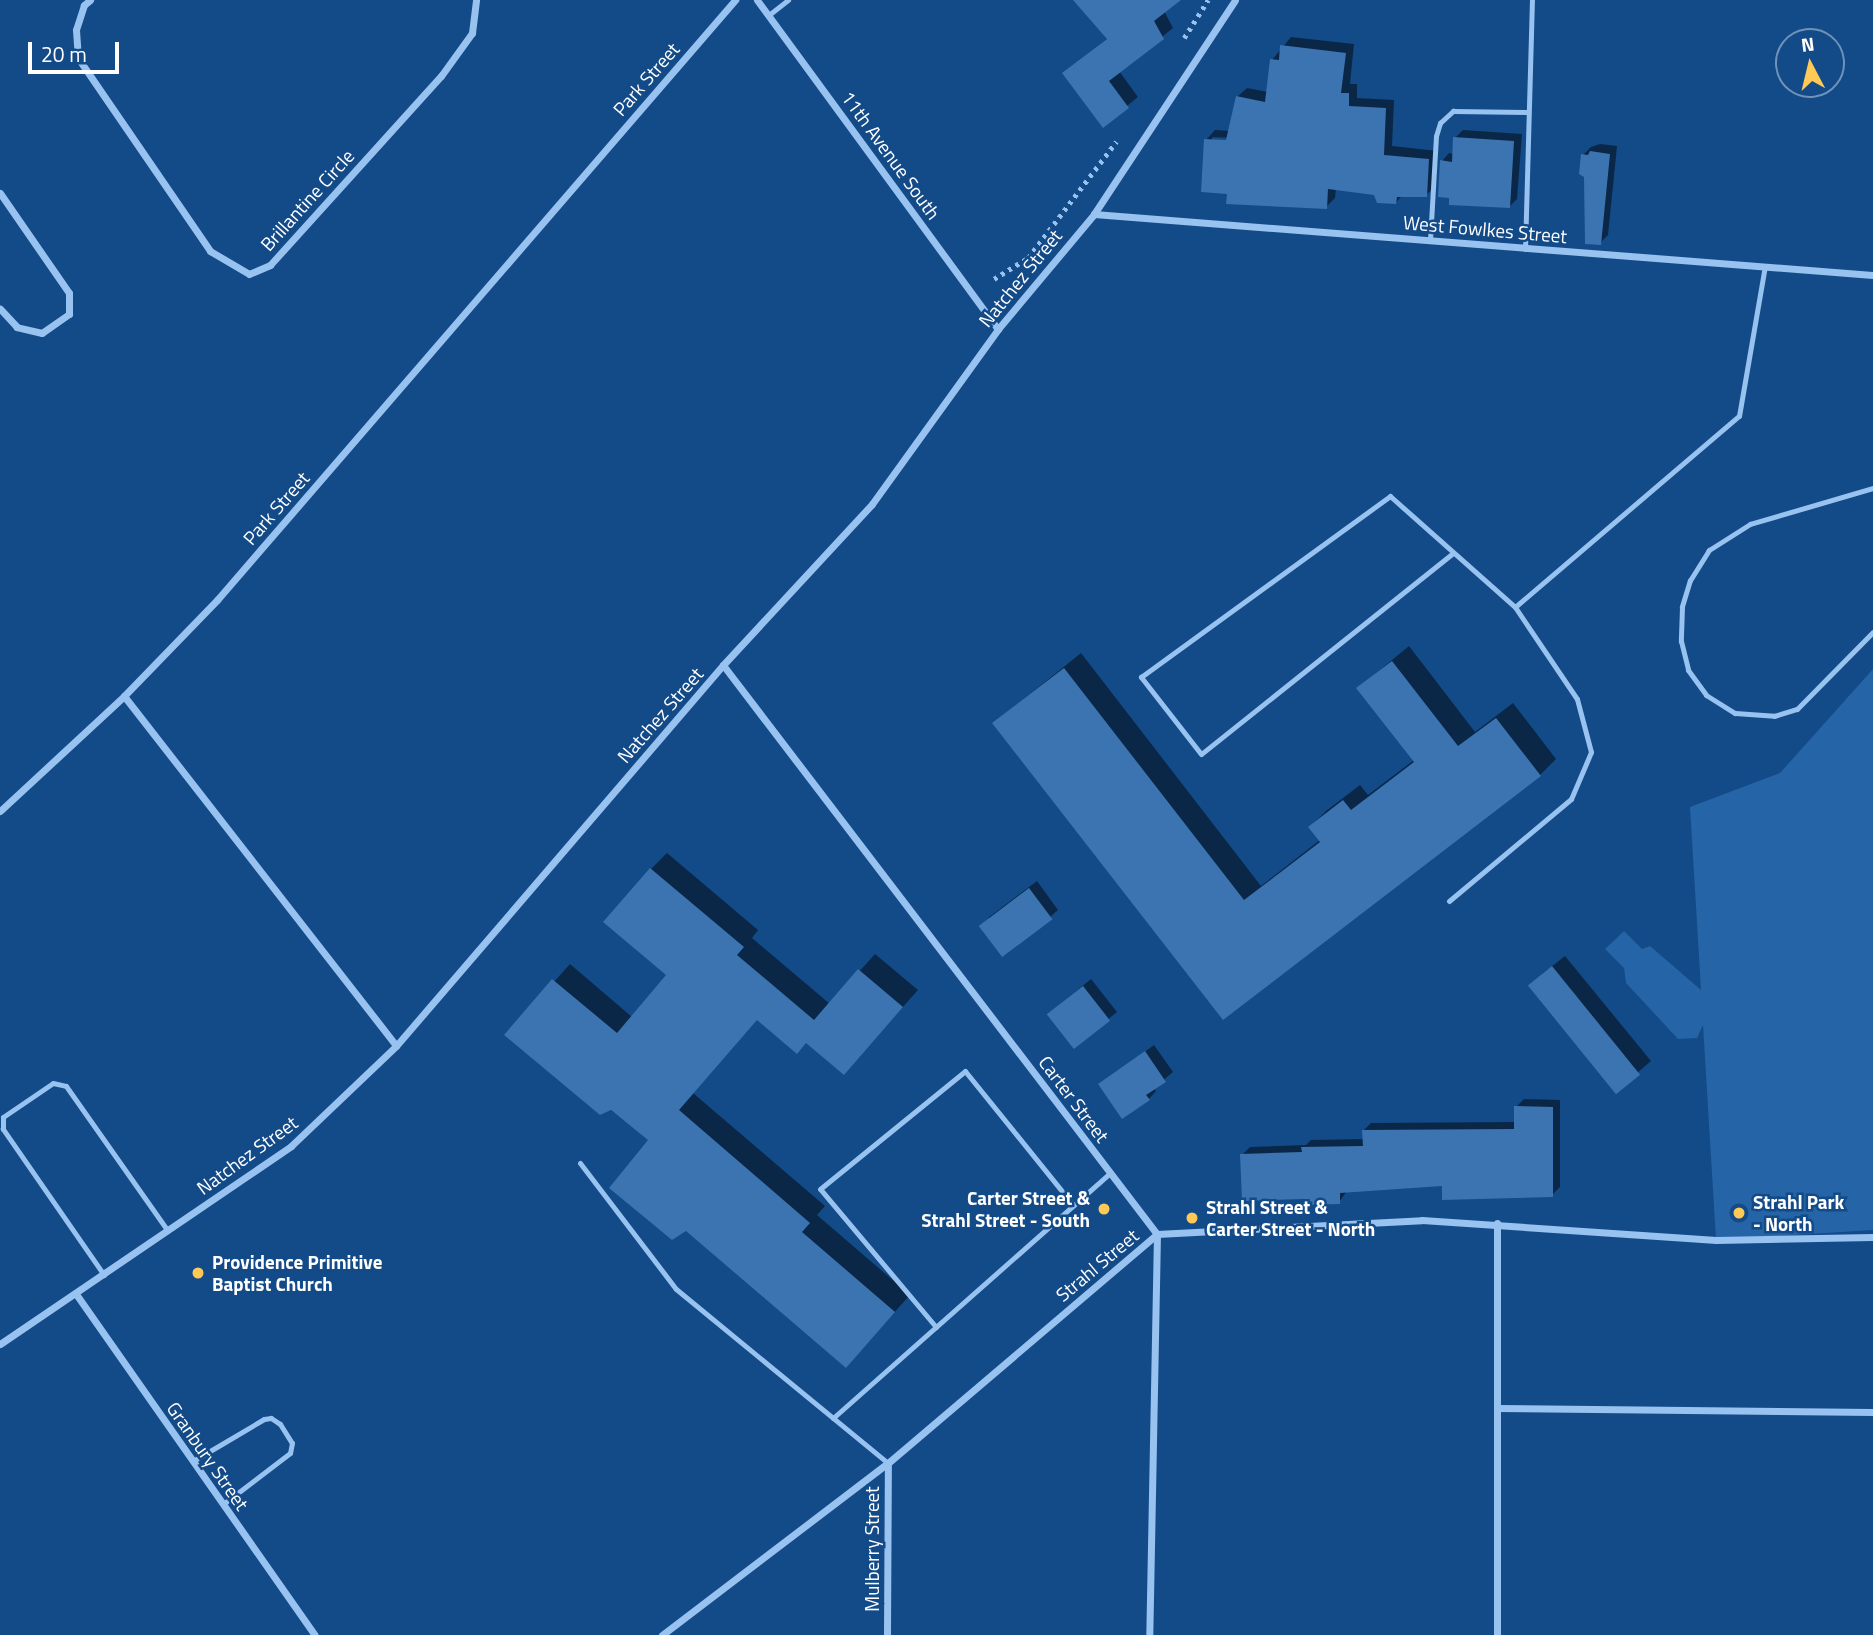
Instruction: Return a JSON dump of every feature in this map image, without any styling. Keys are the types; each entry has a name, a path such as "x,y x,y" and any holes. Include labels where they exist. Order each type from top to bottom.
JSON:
{"street":[{"name":"Brillantine Circle","path":"90,0 84,5 76,30 78,58 210,251 248,274 270,265 441,76 472,33 476,0"},
{"name":"Park Street","path":"0,811 124,696 217,600 735,0"},
{"name":"11th Avenue South","path":"757,0 770,14 998,329"},
{"name":"Natchez Street","path":"0,1343 291,1146 396,1046 723,665 872,504 998,329 1094,214 1235,0"},
{"path":"0,193 69,293 69,314 41,333 17,327 0,309"},
{"name":"West Fowlkes Street","path":"1094,214 1873,275"},
{"name":"Carter Street","path":"723,665 1157,1234"},
{"path":"124,696 396,1046"},
{"name":"Strahl Street","path":"662,1635 888,1463 1157,1234 1422,1220 1716,1240 1873,1237"},
{"path":"1496,1635 1497,1223"},
{"path":"1149,1635 1157,1234"},
{"name":"Granbury Street","path":"76,1294 315,1635"},
{"path":"1497,1408 1873,1412"},
{"name":"Mulberry Street","path":"887,1635 888,1463"}],"lane":[{"path":"770,14 788,0"},
{"path":"1525,248 1532,0"},
{"path":"1430,240 1436,136 1440,123 1453,111 1527,113"},
{"path":"1514,607 1739,416 1765,266"},
{"path":"1873,488 1750,524 1709,551 1690,580 1682,607 1681,640 1688,670 1706,695 1735,713 1774,716 1797,709 1873,632"},
{"path":"1449,901 1571,799 1591,752 1577,699 1514,607 1390,496 1141,677 1201,754 1453,553"},
{"path":"936,1327 820,1189 965,1071 1073,1205"},
{"path":"104,1275 3,1129 3,1117 53,1083 66,1086 168,1231"},
{"path":"580,1163 676,1289 888,1463"},
{"path":"833,1418 1110,1172"},
{"path":"193,1461 264,1419 271,1418 280,1424 292,1443 290,1453 223,1504"}],"path":[{"path":"1179,47 1208,0"},
{"path":"994,279 1028,258 1118,138"}],"shaded area":[{"path":"1873,669 1873,1230 1716,1240 1703,1025 1697,1038 1678,1039 1626,983 1624,968 1605,949 1624,931 1642,949 1650,946 1701,990 1690,807 1780,773"}],"building":[{"path":"1073,0 1181,0 1154,21 1164,39 1109,81 1129,108 1103,128 1062,73 1107,39"},
{"path":"1280,45 1346,53 1341,93 1349,93 1349,106 1386,108 1384,155 1429,159 1427,197 1397,197 1396,204 1377,203 1374,195 1328,189 1327,209 1226,204 1227,194 1201,192 1204,139 1226,140 1236,96 1265,102 1270,59 1279,60"},
{"path":"1453,137 1514,141 1510,208 1449,205 1449,198 1438,197 1440,160 1452,162"},
{"path":"1590,151 1610,154 1601,245 1585,244 1584,177 1579,174 1581,154 1588,155"},
{"path":"1392,661 1458,746 1496,718 1541,776 1223,1020 992,723 1064,668 1244,900 1320,842 1308,827 1343,800 1351,810 1414,762 1356,688"},
{"path":"650,868 744,947 737,955 814,1020 858,969 903,1007 844,1075 806,1043 797,1054 757,1020 679,1110 810,1223 802,1232 895,1312 846,1368 686,1231 672,1240 609,1188 648,1140 611,1110 600,1115 504,1035 552,979 617,1033 666,975 603,922"},
{"path":"1029,888 1052,919 1002,957 979,926"},
{"path":"1552,966 1640,1075 1616,1094 1528,986"},
{"path":"1083,986 1110,1021 1074,1049 1047,1014"},
{"path":"1145,1051 1166,1082 1146,1095 1150,1100 1122,1119 1098,1084"},
{"path":"1514,1106 1553,1107 1553,1197 1442,1200 1442,1186 1340,1193 1340,1204 1303,1205 1303,1199 1242,1201 1240,1154 1302,1152 1301,1147 1363,1146 1362,1130 1514,1129"}],"place":[{"name":"Carter Street & Strahl Street - South","path":"1104,1209"},
{"name":"Strahl Park - North","path":"1739,1213"},
{"name":"Strahl Street & Carter Street - North","path":"1192,1218"},
{"name":"Providence Primitive Baptist Church","path":"198,1273"}]}
